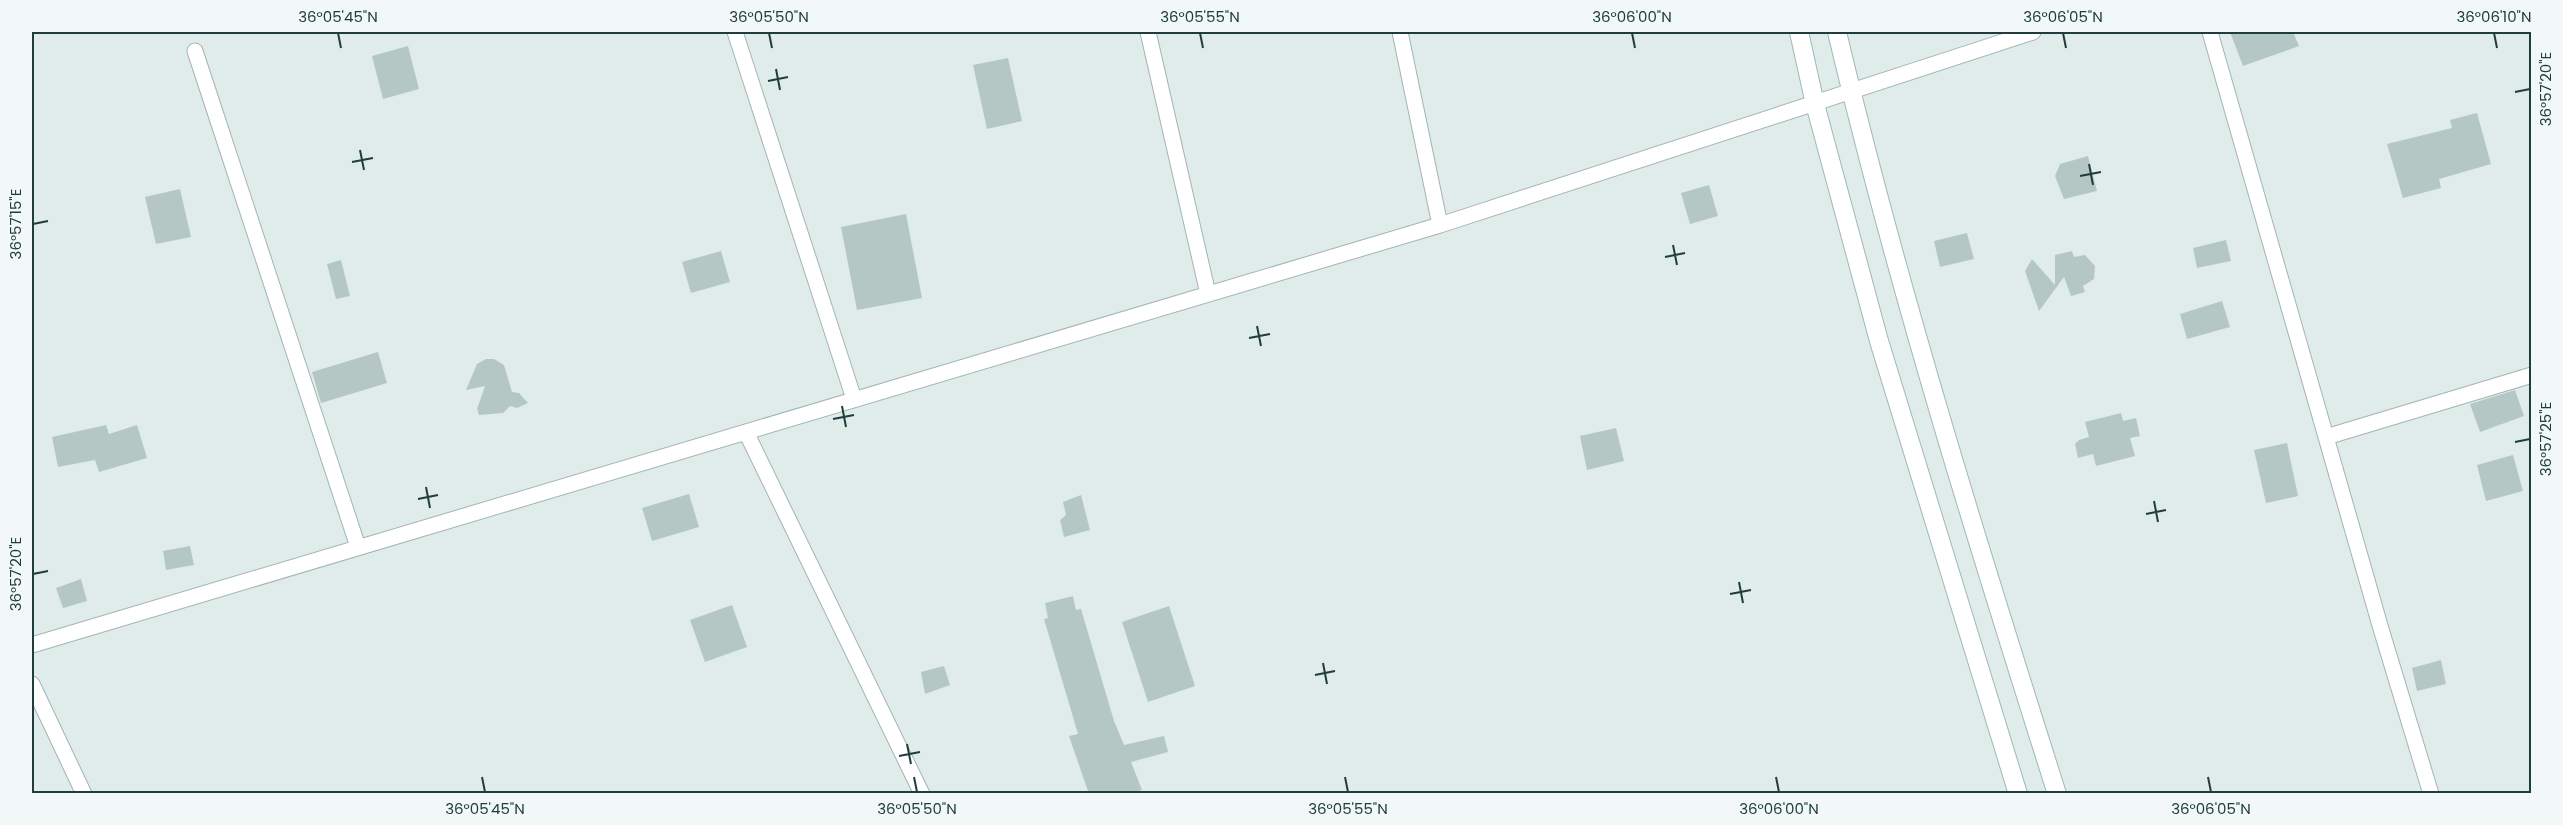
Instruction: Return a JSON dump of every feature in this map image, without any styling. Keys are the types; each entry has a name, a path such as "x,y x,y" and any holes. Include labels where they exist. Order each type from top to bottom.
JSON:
{"main road":[{"path":"1798,32 1815,104 1879,341 2018,794"},
{"path":"1837,32 1873,177 1921,349 2057,794"}],"street":[{"path":"735,32 854,399"},
{"path":"1148,32 1208,294"},
{"path":"1400,32 1440,225"},
{"path":"32,645 1440,225 2033,32"},
{"path":"2210,32 2431,794"},
{"path":"195,51 358,548"},
{"path":"2326,437 2532,375"},
{"path":"746,432 922,794"},
{"path":"32,684 84,794"}],"building":[{"path":"2230,32 2293,32 2299,46 2243,66"},
{"path":"408,46 419,89 383,99 372,56"},
{"path":"1008,58 1022,121 987,129 973,65"},
{"path":"2477,113 2491,164 2439,179 2441,188 2403,198 2387,144 2452,128 2450,120"},
{"path":"2088,156 2097,191 2064,199 2055,176 2060,164"},
{"path":"1709,185 1718,216 1690,224 1681,193"},
{"path":"180,189 191,237 156,244 145,197"},
{"path":"906,214 922,298 857,310 841,227"},
{"path":"1967,233 1974,259 1940,267 1934,241"},
{"path":"2226,240 2231,261 2197,268 2193,248"},
{"path":"721,251 730,282 691,293 682,262"},
{"path":"2072,251 2074,257 2085,255 2095,266 2094,279 2083,286 2085,292 2071,296 2064,277 2039,311 2025,271 2032,259 2055,285 2055,255"},
{"path":"341,260 350,296 336,299 327,264"},
{"path":"2222,301 2230,327 2187,339 2180,314"},
{"path":"378,352 387,383 321,403 312,372"},
{"path":"486,359 494,359 504,365 512,392 519,393 528,403 517,408 510,406 503,413 479,415 477,409 485,386 466,390 477,364"},
{"path":"2515,390 2524,416 2480,432 2470,404"},
{"path":"2121,413 2123,421 2136,418 2140,436 2130,438 2135,456 2096,466 2093,454 2078,458 2075,444 2089,437 2085,422"},
{"path":"106,425 109,434 137,425 147,458 99,472 95,460 58,467 52,437"},
{"path":"1616,428 1624,461 1587,470 1580,436"},
{"path":"2287,443 2298,496 2266,503 2254,450"},
{"path":"2513,455 2523,491 2486,501 2477,465"},
{"path":"689,494 699,527 652,541 642,508"},
{"path":"1081,495 1090,530 1064,537 1060,520 1066,515 1063,502"},
{"path":"190,546 194,565 166,570 163,551"},
{"path":"81,579 87,601 63,608 56,588"},
{"path":"1073,596 1076,610 1081,609 1114,721 1124,745 1164,736 1168,752 1131,762 1142,790 1127,794 1089,794 1069,736 1078,734 1044,619 1048,618 1045,603"},
{"path":"732,605 747,647 705,662 690,620"},
{"path":"1169,606 1195,686 1148,702 1122,622"},
{"path":"2441,660 2446,684 2417,691 2412,668"},
{"path":"944,666 950,685 925,694 921,672"}]}
